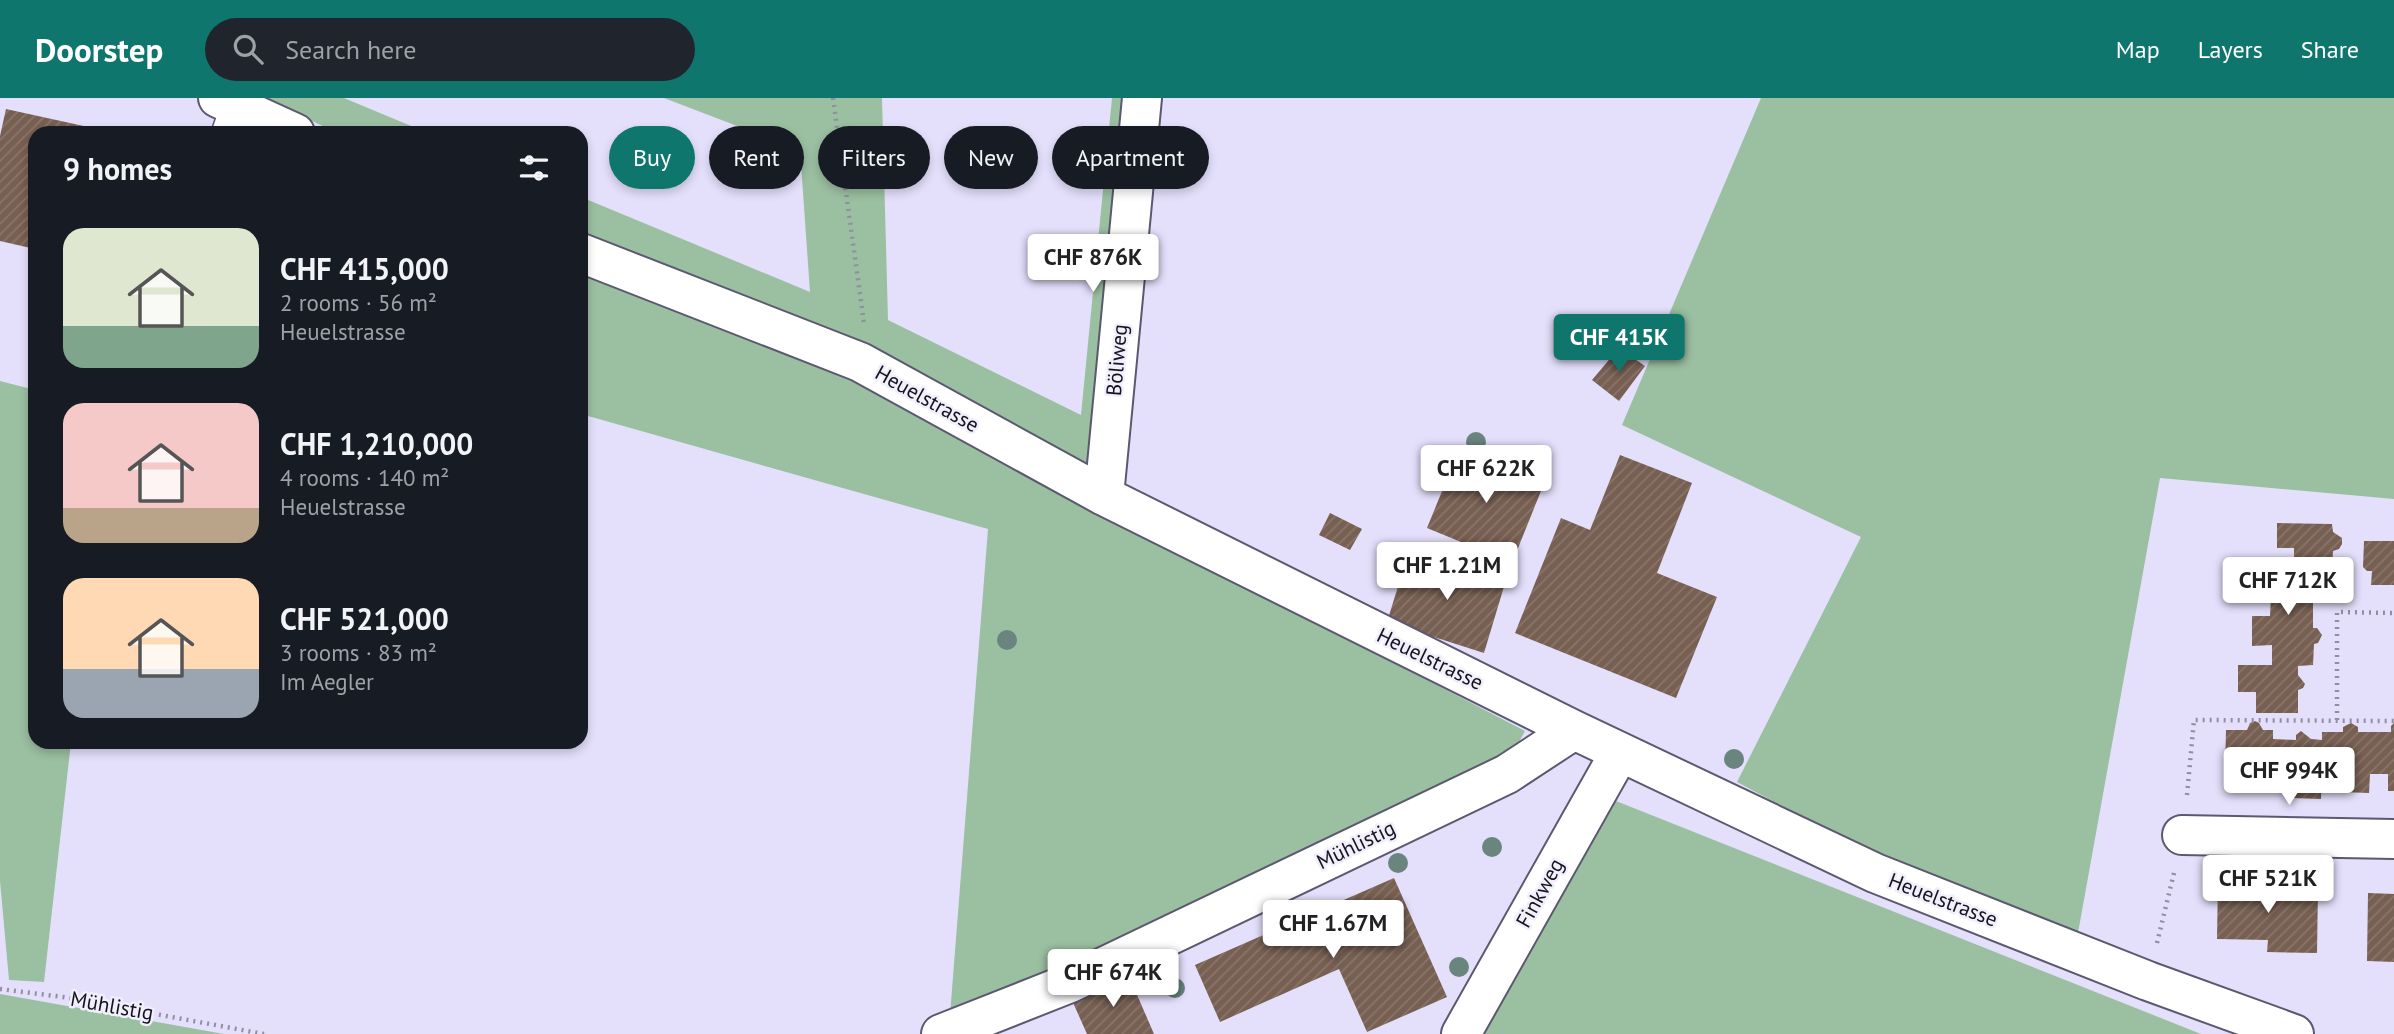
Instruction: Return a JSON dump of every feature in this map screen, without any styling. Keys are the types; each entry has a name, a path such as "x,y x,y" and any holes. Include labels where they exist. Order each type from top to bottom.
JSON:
{"street":[{"name":"Böliweg","path":"1104,496 1142,98"},
{"path":"224,112 271,126"},
{"name":"Heuelstrasse","path":"588,256 860,362 1104,496 1574,730 1875,873 2148,981 2294,1034"},
{"name":"Mühlistig","path":"941,1034 1070,983 1507,774 1574,730"},
{"name":"Finkweg","path":"1461,1034 1620,751"},
{"path":"2182,835 2394,839"}],"path":[{"path":"833,98 865,316 860,362"},
{"path":"2337,720 2337,612 2394,613"},
{"name":"Mühlistig","path":"0,989 264,1034"}],"green space":[{"path":"262,98 344,98 411,126 323,126"},
{"path":"664,98 882,98 883,126 818,126 818,189 884,189 888,320 1081,415 1103,189 1126,189 1102,477 588,241 588,200 810,292 803,189 804,126 737,126"},
{"path":"1112,98 1133,98 1131,126 1109,126"},
{"path":"1761,98 2394,98 2394,499 2160,478 2078,933 1876,856 1737,782 1861,537 1622,425"},
{"path":"588,274 851,379 1525,731 1509,760 1094,954 950,1015 988,529 588,416"},
{"path":"0,381 28,388 28,749 70,749 44,982 9,980 0,881"},
{"path":"1611,799 2201,1034 1480,1034"},
{"path":"0,994 224,1034 0,1034"}],"building":[{"path":"6,109 84,126 28,126 28,247 0,241 0,136"},
{"path":"1619,348 1645,366 1619,401 1592,380"},
{"path":"1460,447 1545,481 1512,563 1427,528"},
{"path":"1620,455 1692,483 1657,573 1717,597 1676,698 1515,633 1561,518 1590,530"},
{"path":"1330,513 1362,529 1350,550 1319,535"},
{"path":"2277,523 2332,524 2333,532 2342,538 2342,544 2339,549 2333,551 2332,569 2314,569 2314,579 2321,583 2322,588 2319,596 2313,596 2313,628 2317,628 2322,635 2318,643 2314,644 2313,665 2298,666 2298,675 2305,684 2298,690 2298,713 2256,713 2256,692 2238,692 2238,665 2272,665 2272,645 2252,646 2252,616 2270,616 2271,597 2254,597 2254,569 2294,569 2294,548 2277,548"},
{"path":"2364,541 2394,541 2394,585 2371,585 2372,571 2363,567"},
{"path":"1409,551 1506,580 1484,653 1387,622"},
{"path":"2255,721 2263,730 2273,730 2273,739 2296,740 2296,735 2301,731 2311,739 2322,740 2322,732 2343,732 2343,727 2351,723 2358,727 2358,732 2391,732 2394,723 2394,791 2388,791 2388,774 2370,774 2369,793 2340,792 2340,772 2322,771 2321,799 2293,798 2293,780 2272,779 2272,771 2225,770 2226,730 2247,730 2250,723"},
{"path":"2218,877 2269,878 2268,888 2318,889 2317,953 2267,952 2268,940 2217,939"},
{"path":"1394,878 1447,997 1367,1032 1339,969 1220,1022 1195,965"},
{"path":"2368,893 2394,894 2394,962 2367,961"},
{"path":"1128,974 1154,1034 1087,1034 1071,998"}]}
